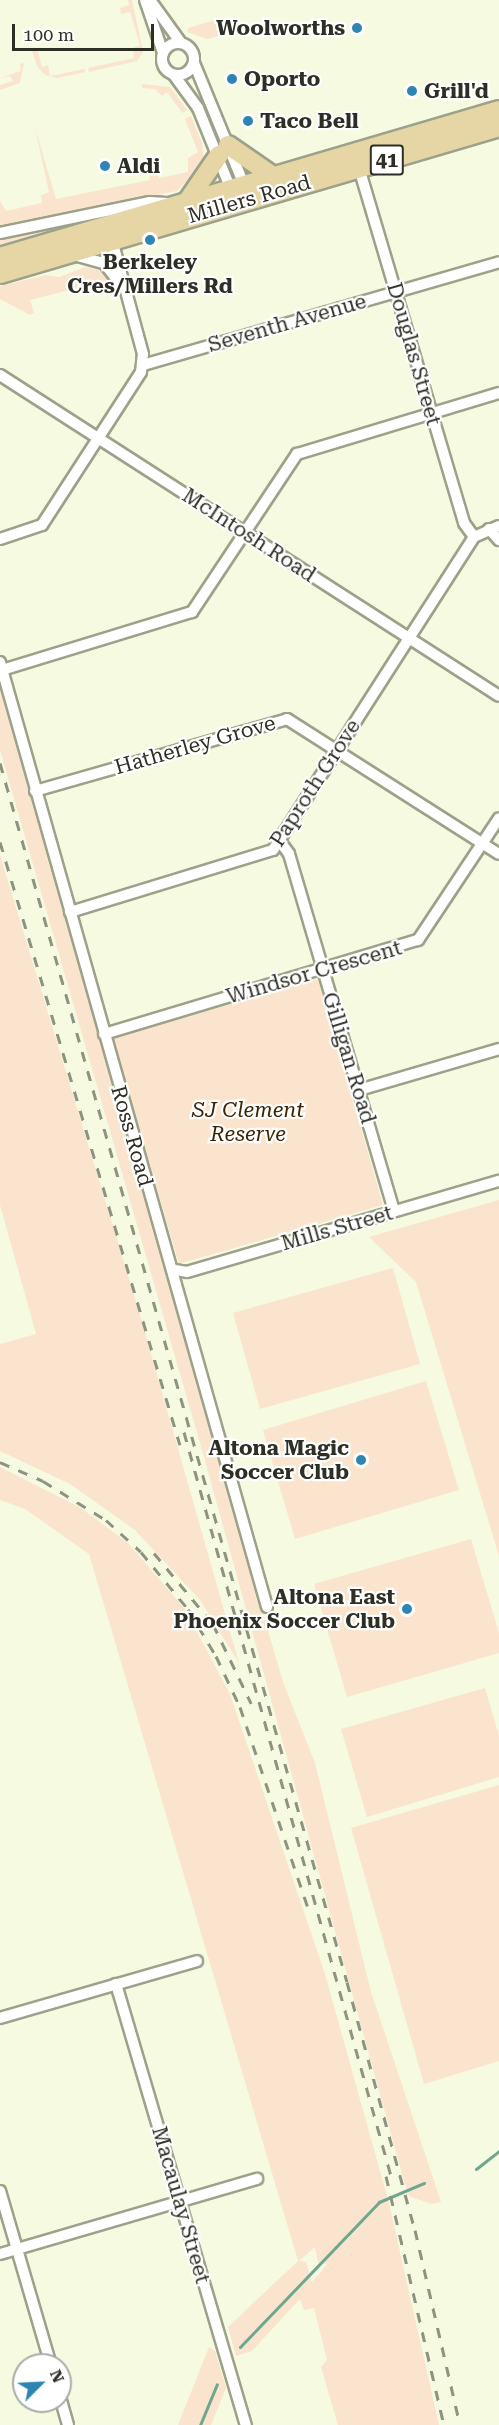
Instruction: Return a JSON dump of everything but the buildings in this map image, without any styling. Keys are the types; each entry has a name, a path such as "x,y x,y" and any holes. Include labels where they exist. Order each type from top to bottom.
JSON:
{"main road":[{"name":"Millers Road","path":"0,274 110,240 240,193 273,176 499,110"},
{"name":"Millers Road","path":"0,257 182,202 240,193 359,168 499,128"},
{"path":"182,202 224,150 273,176"}],"street":[{"path":"147,0 181,43 193,52 194,63 240,193"},
{"path":"147,0 163,53 164,67 174,75 198,108 224,150"},
{"path":"163,53 172,44 181,43"},
{"path":"174,75 188,72 194,63"},
{"name":"Douglas Street","path":"359,168 464,523 474,537"},
{"name":"Millers Road","path":"0,233 150,202 182,202"},
{"path":"0,539 42,525 143,365 110,240 83,233"},
{"path":"68,254 104,263 114,273 125,296"},
{"name":"Seventh Avenue","path":"143,365 499,262"},
{"name":"McIntosh Road","path":"0,375 499,696"},
{"path":"1,666 192,612 297,454 499,393"},
{"path":"474,537 494,527 499,540"},
{"name":"Paproth Grove","path":"70,912 259,857 273,850 474,537"},
{"name":"Ross Road","path":"1,666 167,1260 175,1270 267,1607"},
{"name":"Hatherley Grove","path":"35,791 280,719 294,722 499,854"},
{"name":"Windsor Crescent","path":"104,1034 422,937 499,819"},
{"name":"Gilligan Road","path":"279,840 289,854 394,1211"},
{"path":"359,1090 499,1049"},
{"name":"Mills Street","path":"175,1270 187,1272 499,1180"},
{"path":"0,2018 197,1961"},
{"name":"Macaulay Street","path":"116,1984 246,2425"},
{"path":"0,2254 257,2179"},
{"path":"0,2191 47,2353"}],"green space":[{"path":"128,0 132,0 143,52 137,61 89,72 88,68 134,58 133,48 140,45 130,12 121,14 120,8 129,5"},
{"path":"225,17 228,25 237,23 236,32 207,39 187,32 188,28"},
{"path":"43,45 37,49 42,67 48,65 50,76 85,69 85,72 57,78 45,75 37,66 32,51"},
{"path":"24,63 20,83 0,90 0,85 13,81 10,76 0,78 21,71 20,64"},
{"path":"142,84 170,87 187,110 182,113 167,92 162,96 155,89 142,88"},
{"path":"191,116 202,143 204,158 200,168 177,191 0,226 0,201 6,211 42,203 41,195 49,192 35,128 56,199 150,180 149,173 157,171 159,178 188,172 188,158 198,152 185,119"},
{"path":"108,214 109,218 0,249 0,239"},
{"path":"86,267 98,269 109,280 30,300 34,313 30,315 0,299 0,286 46,275 59,277"},
{"path":"0,686 261,1607 283,1682 315,1763 371,1992 441,2202 431,2204 409,2196 404,2181 204,1457 0,750"},
{"path":"0,855 140,1315 239,1663 200,1600 135,1530 70,1484 0,1451 0,1344 36,1334 0,1205"},
{"name":"SJ Clement Reserve","path":"318,979 383,1205 179,1264 113,1038"},
{"path":"499,1200 499,1556 416,1282 369,1237"},
{"path":"393,1268 420,1364 260,1409 233,1313"},
{"name":"Altona Magic Soccer Club","path":"426,1381 459,1490 295,1539 263,1430"},
{"path":"0,1467 81,1508 128,1543 184,1608 230,1694 325,1974 389,2203 439,2425 338,2425 321,2367 327,2360 314,2308 304,2310 300,2299 252,2351 236,2356 228,2327 298,2261 89,1554 25,1509 0,1500","holes":["315,2247 318,2263 327,2264 312,2282 306,2262 299,2261"]},
{"name":"Altona East Phoenix Soccer Club","path":"471,1539 499,1633 499,1653 347,1697 314,1584"},
{"path":"485,1688 499,1736 499,1777 367,1817 341,1729"},
{"path":"499,1785 499,2061 424,2084 351,1828"},
{"path":"209,2347 215,2351 226,2388 211,2425 178,2425"}],"waterway":[{"path":"476,2169 499,2151"},
{"path":"240,2347 379,2202 424,2183"},
{"path":"200,2425 217,2384"}],"railway":[{"path":"0,763 347,1982 415,2230 460,2425"},
{"path":"0,842 180,1445"},
{"path":"184,1432 393,2183"},
{"path":"0,1462 43,1481 106,1520 141,1552 188,1609 216,1656 240,1707 308,1908"},
{"path":"154,1553 213,1624 251,1703"},
{"path":"386,2176 444,2425"}],"place":[{"name":"Woolworths","path":"357,28"},
{"name":"Oporto","path":"232,79"},
{"name":"Grill'd","path":"412,91"},
{"name":"Taco Bell","path":"248,121"},
{"name":"Aldi","path":"105,166"},
{"name":"Berkeley Cres/Millers Rd","path":"150,240"},
{"name":"Altona Magic Soccer Club","path":"361,1460"},
{"name":"Altona East Phoenix Soccer Club","path":"407,1609"}]}
